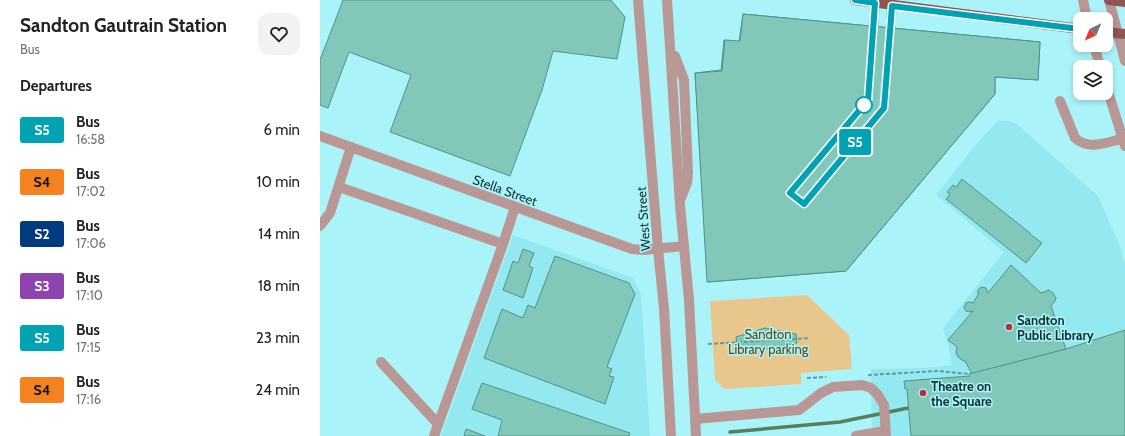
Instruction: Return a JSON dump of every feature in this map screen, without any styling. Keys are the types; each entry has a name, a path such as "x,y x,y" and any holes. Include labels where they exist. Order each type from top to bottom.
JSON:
{"main road":[{"path":"856,0 890,3 1073,27"},
{"path":"1109,0 1125,2"}],"street":[{"name":"West Street","path":"638,0 664,308 671,436"},
{"path":"667,0 696,436"},
{"path":"1083,0 1086,12"},
{"path":"1109,0 1121,34 1125,61"},
{"path":"1060,101 1075,138 1079,142 1092,146 1124,141 1111,100"},
{"name":"Stella Street","path":"320,136 632,249 644,250 684,246"},
{"path":"320,226 330,213 351,147"},
{"path":"339,187 503,244"},
{"path":"434,436 515,207"},
{"path":"381,362 438,424"},
{"path":"695,419 799,410 821,393 833,387 862,385 871,388 878,395 884,405 885,434 856,436"}],"path":[{"path":"708,344 810,338"},
{"path":"861,375 938,371 969,374"},
{"path":"807,378 830,377"}],"shaded area":[{"path":"998,121 1009,121 1018,125 1098,196 1119,244 1125,265 1125,436 872,436 871,369 924,368 952,365 943,328 1004,252 936,195 977,143"},
{"path":"513,235 633,278 641,294 650,436 441,436"}],"green space":[{"name":"Sandton Library parking","path":"807,295 849,335 852,369 801,373 801,384 724,389 715,380 710,301"}],"building":[{"path":"343,0 611,0 625,17 617,59 553,51 542,90 510,176 390,132 411,75 349,52 328,108 320,105 320,60"},
{"path":"743,14 1040,42 1038,80 995,77 995,94 846,271 708,282 695,73 721,70 724,40 739,42"},
{"path":"743,14 1040,42 1038,80 995,77 995,94 846,271 707,282 695,73 722,71 725,40 740,41"},
{"path":"962,179 1042,243 1026,263 946,199 950,194 947,192 953,185 956,187"},
{"path":"523,249 534,253 529,266 533,268 523,298 503,290 513,261 518,263"},
{"path":"555,256 629,283 635,294 607,367 612,369 609,376 614,377 605,404 484,358 502,309 523,318 528,305 535,308"},
{"name":"Sandton Public Library","path":"1011,265 1041,293 1049,290 1053,293 1056,298 1051,306 1066,349 972,374 965,361 958,357 956,352 957,347 948,340 973,311 966,311 964,308 966,303 973,303 978,295 978,290 981,287 986,288 988,293"},
{"path":"765,328 796,334 797,343 767,349 737,346 736,337"},
{"path":"1125,330 1125,436 911,436 907,389 905,389 904,381 970,376 969,374 1066,349"},
{"path":"482,383 630,433 629,436 498,436 502,420 472,409"},
{"path":"466,429 485,436 464,436"}],"waterway":[{"path":"730,432 840,422 913,407"}],"tunnel":[{"path":"875,3 868,100 790,193 804,204 883,108 892,6"}],"bus line":[{"name":"S5","path":"855,0 875,3 868,100 790,193 804,204 884,108 892,6 1073,28"}],"place":[{"name":"Sandton Public Library","path":"1009,327"},
{"name":"Theatre on the Square","path":"923,393"}]}
